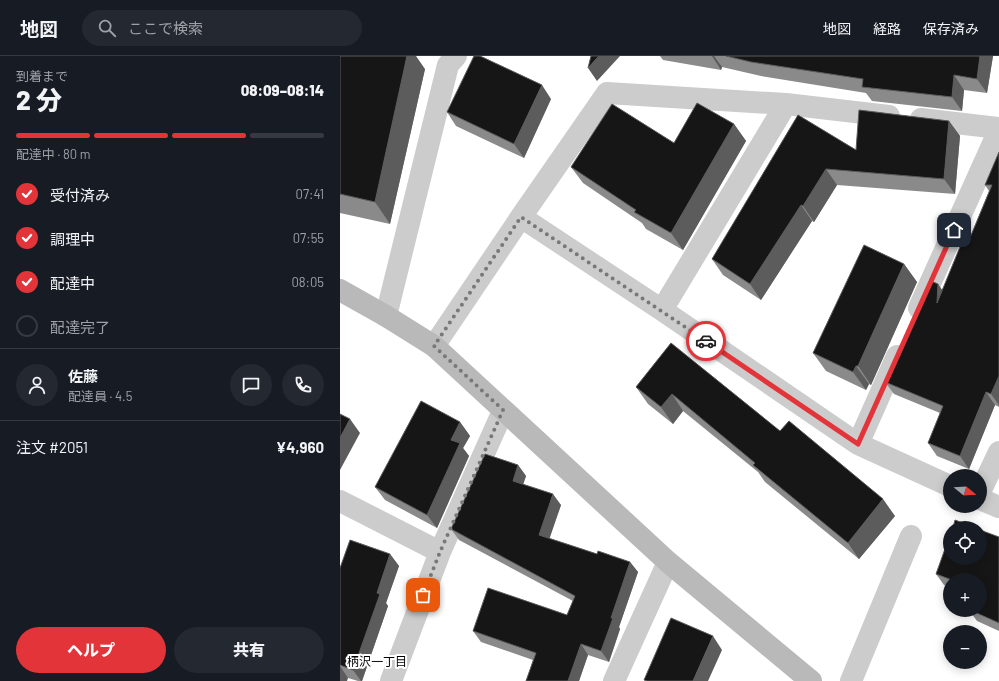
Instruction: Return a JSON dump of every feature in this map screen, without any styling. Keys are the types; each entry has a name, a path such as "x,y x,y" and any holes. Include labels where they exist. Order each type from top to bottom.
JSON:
{"street":[{"path":"386,316 448,65 456,56"},
{"path":"434,346 607,93 786,104 999,129 858,444"},
{"path":"662,310 786,104"},
{"path":"521,217 662,310 858,444 943,483"},
{"path":"340,290 386,316 434,346 668,562 811,681"},
{"path":"391,681 440,552 503,410"},
{"path":"987,477 999,452"},
{"path":"340,500 440,552"},
{"path":"987,502 999,507"},
{"path":"851,681 911,536"},
{"path":"614,681 668,562"}],"building":[{"path":"340,56 407,56 375,202 340,194"},
{"path":"474,56 480,56 542,85 514,144 447,112"},
{"path":"591,56 599,56 588,68"},
{"path":"726,56 980,56 977,79 954,75 952,97 862,87 863,79 751,62"},
{"path":"697,103 734,124 671,233 634,212 636,210 571,167 612,104 674,143"},
{"path":"859,110 949,121 944,179 826,169 803,206 801,205 750,284 712,259 798,115 856,150"},
{"path":"999,152 999,376 991,394 986,392 960,456 928,443 943,406 885,382 931,281 938,284 937,303 962,242 967,245 992,185 985,185"},
{"path":"864,245 904,264 858,366 856,366 853,372 813,353"},
{"path":"671,343 780,431 789,421 883,499 848,543 753,465 755,463 672,394 661,407 636,387"},
{"path":"421,401 460,422 451,440 460,443 427,515 375,487"},
{"path":"340,414 350,419 340,438"},
{"path":"485,454 518,465 513,481 553,494 539,535 597,554 598,551 630,562 601,651 581,644 568,681 526,681 536,653 473,631 488,588 567,615 575,596 451,529"},
{"path":"987,533 999,537 999,623 986,617 987,617 987,573 943,573 943,577 936,574 943,554 943,565 987,565"},
{"path":"350,540 390,554 377,593 380,594 353,670 340,665 340,568"},
{"path":"671,618 713,636 693,681 644,680"}],"way so far":[{"path":"423,595 440,552 503,410 434,346 521,217 662,310 706,341"}],"district":[{"name":"柄沢一丁目","path":"377,661"}],"route":[{"path":"706,341 858,444 954,230"}]}
